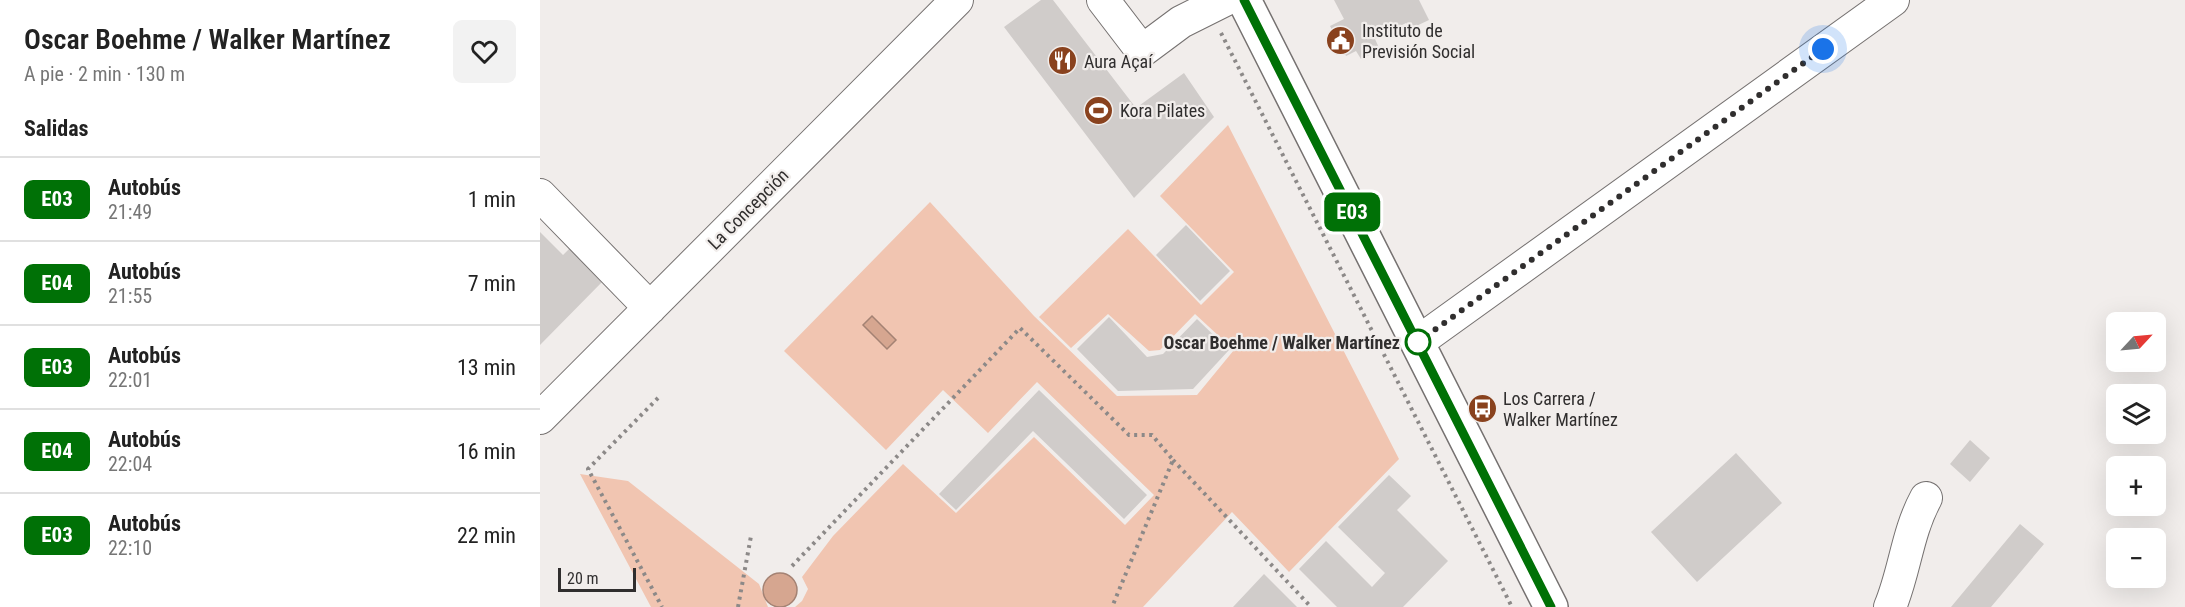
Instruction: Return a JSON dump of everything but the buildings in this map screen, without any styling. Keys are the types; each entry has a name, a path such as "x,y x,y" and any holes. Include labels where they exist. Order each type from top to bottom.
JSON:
{"main road":[{"path":"1244,0 1551,607"}],"street":[{"name":"La Concepción","path":"540,418 957,0"},
{"path":"1103,0 1142,51 1181,22 1217,4"},
{"path":"1418,342 1893,0"},
{"path":"540,195 650,308"},
{"path":"1890,607 1905,564 1912,529 1926,498"}],"path":[{"path":"1217,4 1512,607"},
{"path":"792,566 1020,328 1129,435 1152,435 1311,607"},
{"path":"658,398 588,469 662,607"},
{"path":"1112,607 1173,460"},
{"path":"738,607 751,536"}],"shaded area":[{"path":"1228,125 1399,459 1289,572 1232,512 1143,607 795,607 802,601 808,589 802,577 833,536 903,464 956,513 1034,437 1125,525 1154,495 1037,382 988,433 943,390 886,450 784,351 930,202 1034,316 1117,396 1197,395 1234,350 1195,314 1160,350 1149,351 1108,314 1071,348 1039,317 1128,229 1201,305 1234,272 1160,196"},
{"path":"872,316 896,340 887,349 863,325"},
{"path":"580,474 628,481 759,584 768,607 651,607"},
{"path":"780,573 792,578 797,590 792,602 780,607 768,602 763,590 768,578"}],"bus line":[{"name":"E03","path":"1244,0 1551,607"}],"place":[{"name":"Instituto de Previsión Social","path":"1341,40"},
{"name":"Aura Açaí","path":"1063,61"},
{"name":"Kora Pilates","path":"1099,110"},
{"name":"Oscar Boehme / Walker Martínez","path":"1418,342"},
{"name":"Los Carrera / Walker Martínez","path":"1482,408"}],"route":[{"path":"1418,342 1823,49"}]}
